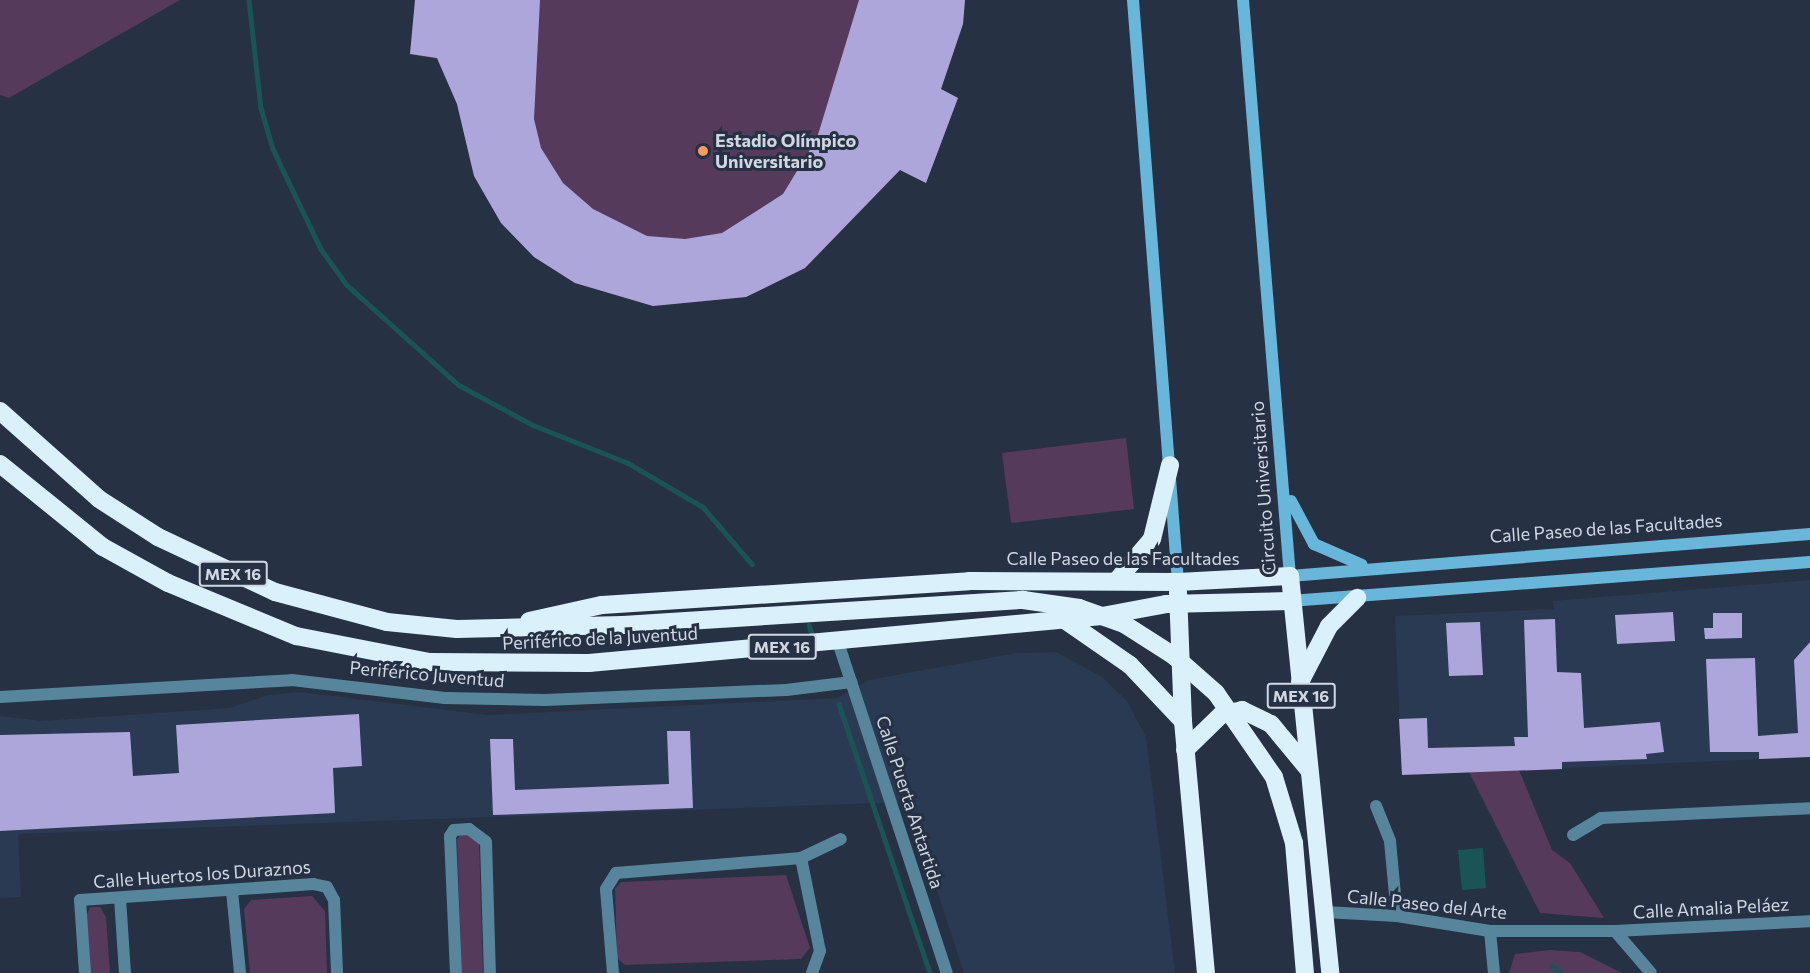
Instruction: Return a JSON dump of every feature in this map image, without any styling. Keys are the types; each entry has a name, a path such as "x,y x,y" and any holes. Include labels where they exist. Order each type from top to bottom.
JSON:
{"highway":[{"name":"Periférico de la Juventud","path":"0,411 99,499 227,572 318,605 387,622 457,629 510,627"},
{"name":"Periférico de la Juventud","path":"0,464 103,547 168,583 296,636 370,653 429,662 589,663 838,642 1102,616 1178,603"},
{"path":"1118,579 1152,539 1170,465"},
{"name":"Calle Paseo de las Facultades","path":"510,627 602,604 1058,579 1178,582 1290,576"},
{"name":"Circuito Universitario","path":"1290,576 1290,601 1313,790 1330,973"},
{"path":"1058,579 1068,603 1065,619 1130,665 1183,721"},
{"path":"1178,582 1185,750 1206,973"},
{"path":"1299,683 1329,626 1357,598"},
{"path":"510,627 623,625 974,600 1079,608 1140,633 1204,681 1238,718 1274,777 1294,843 1305,973"},
{"name":"MEX 16","path":"1178,603 1290,601"},
{"path":"1185,750 1221,715 1242,710 1271,724 1310,771"}],"main road":[{"path":"1133,0 1178,582"},
{"name":"Circuito Universitario","path":"1243,0 1286,483 1290,576"},
{"path":"1286,483 1302,529 1314,544 1366,566"},
{"name":"Calle Paseo de las Facultades","path":"1290,576 1366,566 1810,534"},
{"path":"1290,601 1357,598 1810,562"}],"street":[{"name":"Calle Puerta Antartida","path":"838,642 947,973"},
{"name":"Periférico Juventud","path":"0,697 292,680 445,698 545,700 786,690 852,682"},
{"path":"1376,806 1390,841 1397,916"},
{"path":"1573,835 1601,818 1810,808"},
{"path":"456,973 450,836 454,830 469,829 486,842 490,973"},
{"path":"613,973 606,889 616,873 801,858 841,839"},
{"path":"801,858 820,951 812,973"},
{"name":"Calle Huertos los Duraznos","path":"85,973 80,900 327,887 334,900 337,973"},
{"path":"232,891 240,973"},
{"path":"120,898 125,973"},
{"name":"Calle Paseo del Arte","path":"1325,912 1397,916 1490,931 1615,931"},
{"name":"Calle Amalia Peláez","path":"1615,931 1810,921"},
{"path":"1490,931 1494,973"},
{"path":"1615,931 1651,973"}],"shaded area":[{"path":"0,0 180,0 9,98 0,95"},
{"name":"Estadio Olímpico Universitario","path":"415,0 965,0 963,24 941,89 958,98 926,183 900,170 805,268 746,297 653,306 575,283 534,257 474,176 457,104 437,59 410,54"},
{"path":"1126,438 1134,509 1011,523 1002,453"},
{"path":"1810,580 1810,757 1402,775 1395,616 1554,609 1553,601"},
{"path":"1056,652 1102,677 1127,701 1146,737 1175,973 964,973 908,802 18,834 21,897 0,898 0,716 41,721 230,708 268,695 301,692 487,715 837,698 869,680 1017,653"},
{"path":"1519,770 1552,850 1570,863 1604,918 1540,913 1469,772"},
{"path":"464,832 479,841 483,973 462,973 457,839"},
{"path":"1483,848 1486,888 1462,890 1458,850"},
{"path":"786,875 810,948 801,959 625,965 617,958 615,889 621,882"},
{"path":"312,896 325,911 327,973 250,973 244,909 251,900"},
{"path":"90,907 100,907 106,917 110,973 89,973 85,919"},
{"path":"1550,950 1580,952 1622,973 1509,973 1515,954"}],"building":[{"path":"415,0 540,0 534,119 541,148 563,183 593,209 647,236 685,239 722,233 783,194 817,138 859,0 965,0 963,24 941,89 958,98 926,183 900,170 805,268 746,297 653,306 575,283 534,257 501,223 474,176 457,104 437,58 410,54"},
{"path":"1673,612 1675,641 1617,644 1615,615"},
{"path":"1713,613 1742,613 1742,638 1705,639 1704,628 1713,628"},
{"path":"1555,619 1557,672 1581,673 1584,728 1660,722 1664,752 1646,754 1647,759 1562,762 1562,769 1402,775 1399,719 1427,718 1428,748 1515,746 1514,737 1528,737 1524,620"},
{"path":"1480,622 1483,675 1449,676 1446,623"},
{"path":"1810,642 1810,757 1759,759 1759,752 1710,752 1706,659 1755,658 1758,736 1798,733 1794,660"},
{"path":"359,714 362,766 333,768 335,813 0,831 0,735 130,732 133,776 179,773 176,725"},
{"path":"667,731 690,731 693,808 493,815 490,739 513,739 515,790 669,784"}],"waterway":[{"path":"249,0 261,108 273,149 321,249 347,285 459,385 533,425 628,463 703,507 752,564"},
{"path":"809,625 812,634"},
{"path":"839,704 930,973"},
{"path":"1552,966 1562,973"}],"place":[{"name":"Estadio Olímpico Universitario","path":"703,151"}]}
